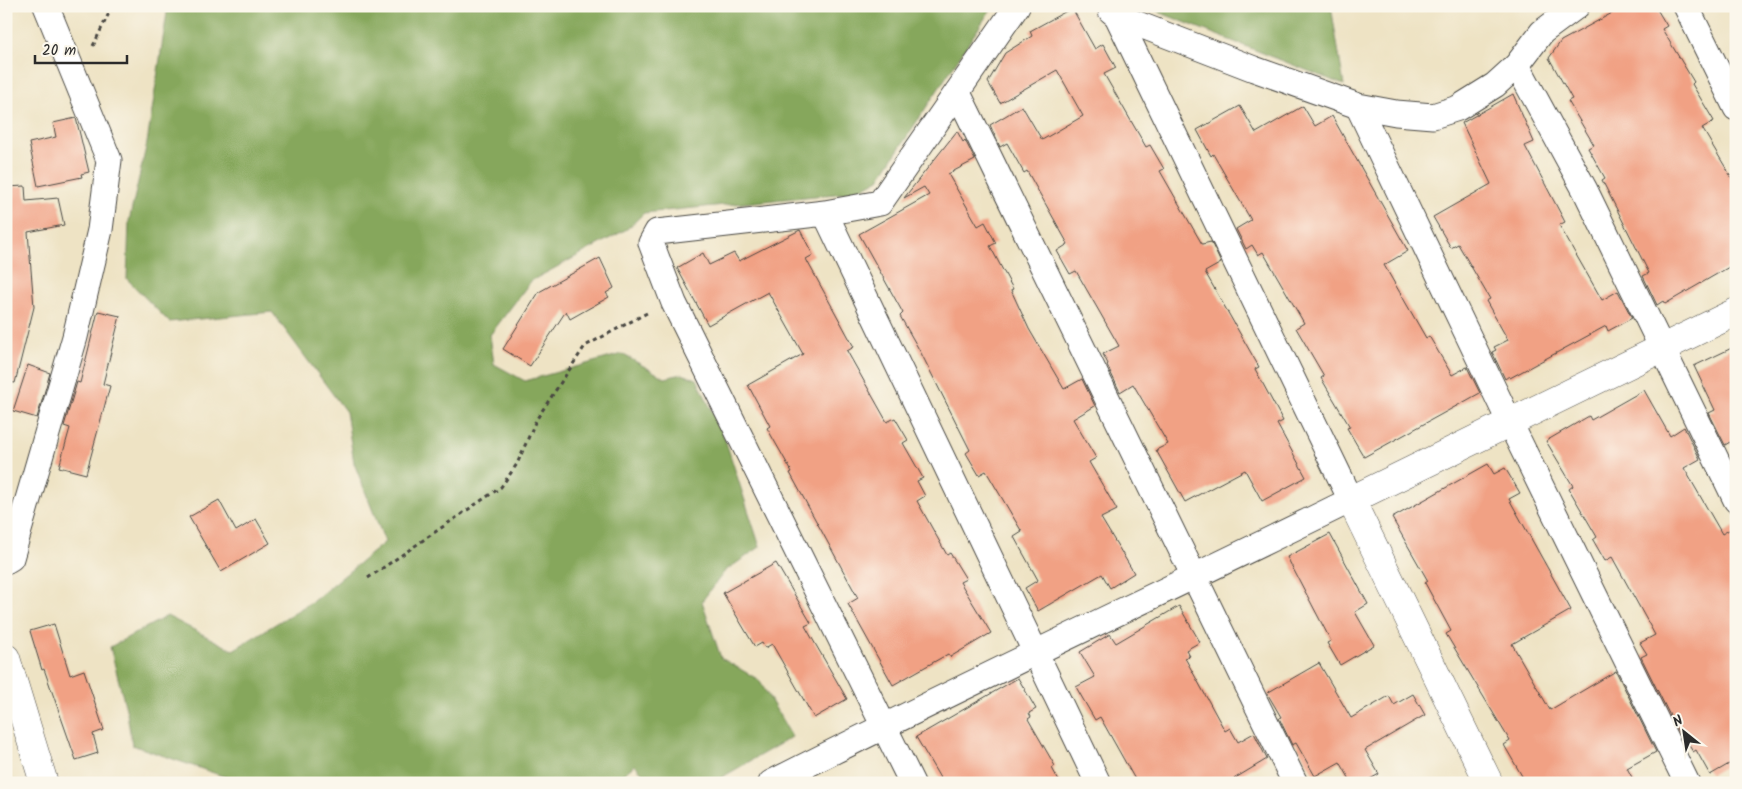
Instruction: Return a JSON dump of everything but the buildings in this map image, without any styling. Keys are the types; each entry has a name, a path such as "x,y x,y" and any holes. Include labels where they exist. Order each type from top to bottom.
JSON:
{"street":[{"path":"6,561 11,558 57,398 100,230 109,160 46,6"},
{"path":"912,783 674,304 651,243 657,232 825,213 880,203 1017,6"},
{"path":"1111,11 1254,69 1358,106 1396,113 1433,116 1458,108 1495,85 1517,65 1542,32 1577,6"},
{"path":"1686,6 1736,108"},
{"path":"1111,11 1489,783"},
{"path":"1517,65 1585,190 1736,500"},
{"path":"958,93 1295,783"},
{"path":"1358,106 1510,423 1687,783"},
{"path":"825,213 1098,783"},
{"path":"771,783 1034,651 1194,577 1736,312"},
{"path":"6,658 44,783"}],"path":[{"path":"78,83 101,26 110,11 116,6"},
{"path":"368,578 501,487 517,464 536,420 585,346 635,318 674,304"}],"green space":[{"path":"168,6 993,6 879,179 855,192 644,213 627,229 531,281 490,335 494,364 525,381 622,354 665,378 682,374 697,379 725,439 760,547 725,571 702,601 721,658 759,680 792,737 712,783 652,783 635,765 612,783 243,783 132,745 127,713 110,647 167,616 233,650 313,601 385,542 354,463 346,412 272,312 169,322 127,279 129,221 147,143"},
{"path":"1149,6 1331,6 1344,85 1161,13"}]}
